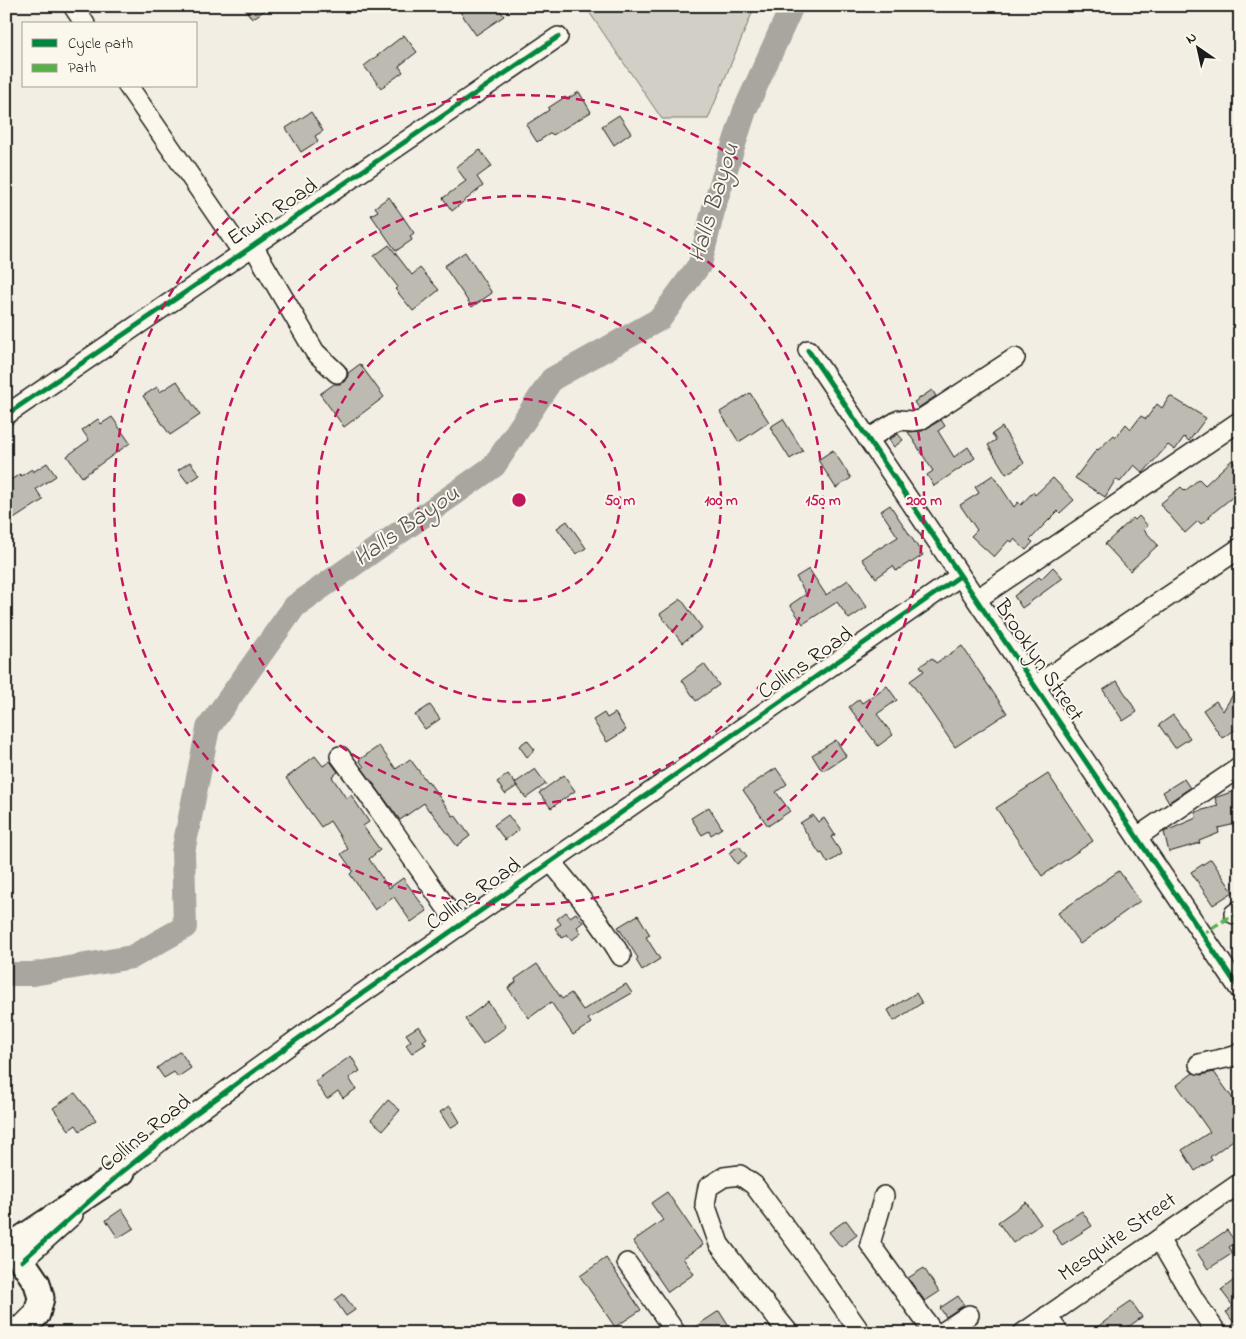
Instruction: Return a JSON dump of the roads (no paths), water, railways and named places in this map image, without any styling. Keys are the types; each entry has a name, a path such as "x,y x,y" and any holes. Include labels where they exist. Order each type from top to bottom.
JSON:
{"main road":[{"path":"6,1333 23,1328 37,1314 41,1298 38,1283 12,1257 122,1172"}],"street":[{"path":"73,6 84,22"},
{"name":"Erwin Road","path":"6,415 558,37"},
{"path":"129,88 248,249 315,352 337,373"},
{"name":"Brooklyn Street","path":"808,350 1240,990"},
{"path":"868,439 899,420 920,420 1015,358"},
{"path":"977,600 1240,421"},
{"path":"1035,686 1240,548"},
{"name":"Collins Road","path":"122,1172 192,1116 324,1020 960,576"},
{"path":"340,756 459,926"},
{"path":"1137,837 1240,767"},
{"path":"551,862 597,919 621,956"},
{"path":"1199,1064 1235,1056 1240,1053"},
{"path":"789,1333 756,1294 719,1244 705,1204 708,1188 724,1177 740,1176 754,1185 861,1333"},
{"name":"Mesquite Street","path":"1023,1333 1240,1183"},
{"path":"884,1196 870,1244 934,1333"},
{"path":"1159,1239 1195,1301 1217,1333"},
{"path":"627,1263 676,1333"},
{"path":"942,1333 969,1315"},
{"path":"1047,1316 1059,1333"}],"waterway":[{"name":"Halls Bayou","path":"6,974 33,974 132,957 185,927 183,852 208,728 295,606 494,466 552,379 660,319 700,264 715,203 745,110 792,6"}]}
